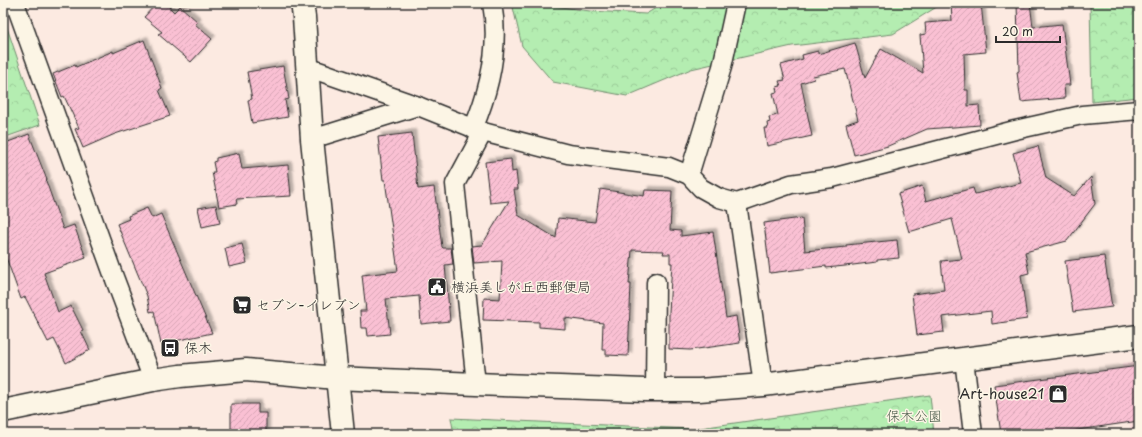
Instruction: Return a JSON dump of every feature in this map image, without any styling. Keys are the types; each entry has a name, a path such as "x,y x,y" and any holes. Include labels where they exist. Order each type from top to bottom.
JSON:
{"street":[{"path":"15,3 114,277 153,380"},
{"path":"302,3 312,139 343,434"},
{"path":"476,384 456,184 478,130 495,55 495,16 492,3"},
{"path":"689,175 722,67 736,3"},
{"path":"307,67 418,106 478,130 568,154 669,167 689,175 701,188 719,198 737,203 791,184 832,178 1015,130 1082,115 1139,110"},
{"path":"312,139 418,106"},
{"path":"737,203 763,385"},
{"path":"655,391 656,282"},
{"path":"3,412 153,380 246,370 336,378 655,391 700,390 763,385 1139,336"},
{"path":"964,359 973,434"}],"shaded area":[{"path":"1139,361 1139,434 1131,434 1122,363"}],"green space":[{"path":"512,3 539,3 590,11 646,14 664,3 943,3 893,34 792,46 691,69 627,96 553,82 522,46"},
{"path":"1090,3 1139,3 1139,97 1092,102"},
{"path":"3,16 40,125 3,138"},
{"name":"保木公園","path":"930,395 934,434 454,434 451,418 693,429"}],"building":[{"path":"157,3 165,3 174,12 180,6 198,22 195,24 212,39 191,62 158,34 162,32 144,17"},
{"path":"951,3 981,3 986,52 964,54 965,90 968,90 968,106 979,105 980,125 927,129 888,146 854,155 846,124 858,120 845,69 813,76 814,79 801,83 812,136 767,146 764,128 768,128 767,123 770,122 769,117 778,115 773,93 777,92 776,87 781,86 779,81 785,80 781,65 803,59 802,55 818,51 818,54 855,43 865,78 881,49 923,73 920,35 926,34 925,23 952,21"},
{"path":"1017,3 1030,3 1033,27 1062,24 1070,85 1064,85 1065,98 1021,102 1017,72 1019,71"},
{"path":"144,40 162,88 159,90 170,116 115,134 83,148 75,129 79,128 64,96 62,97 53,74 75,65 76,67 113,51 113,53"},
{"path":"283,66 289,99 285,100 288,117 252,123 248,100 252,99 247,72"},
{"path":"412,133 418,189 434,187 442,247 451,248 453,264 445,265 450,321 421,324 419,296 386,299 390,334 368,336 367,328 361,328 360,311 366,311 362,275 398,271 385,180 383,180 378,137"},
{"path":"29,134 47,180 46,181 63,229 74,225 86,258 44,273 58,312 71,306 83,330 81,331 90,350 66,363 54,339 48,342 25,297 21,299 3,249 3,144"},
{"path":"1038,146 1046,178 1074,196 1091,177 1095,204 1067,241 1025,252 1029,273 1021,275 1027,319 992,324 991,311 942,317 944,332 917,335 912,294 944,290 941,261 962,259 952,219 909,232 898,194 922,186 926,201 973,188 975,194 1021,183 1013,153"},
{"path":"239,153 242,169 288,165 291,196 236,199 237,204 219,207 212,172 215,172 213,162 216,161 216,158"},
{"path":"511,159 512,172 516,171 518,189 514,189 518,215 556,238 558,218 595,222 600,189 644,196 645,190 672,191 670,230 681,231 681,236 713,232 726,318 736,316 740,343 690,350 669,349 669,312 672,263 670,263 670,254 663,254 664,251 632,250 629,284 631,284 628,356 606,355 606,350 602,350 603,323 565,318 565,329 539,327 539,322 483,320 484,298 500,299 502,261 474,263 472,246 482,245 509,201 490,203 485,162"},
{"path":"216,205 220,223 202,227 198,208"},
{"path":"147,208 152,218 161,214 212,333 161,344 154,311 150,312 147,296 117,224 129,219 128,216"},
{"path":"802,218 805,251 897,240 899,258 877,260 877,262 845,266 826,268 826,266 770,273 764,223"},
{"path":"242,244 247,263 229,267 225,248"},
{"path":"1104,256 1112,307 1073,312 1065,261"},
{"path":"1139,366 1139,421 1050,434 1001,434 994,385"},
{"path":"231,404 258,404 258,413 266,413 266,434 231,434"}],"place":[{"name":"横浜美しが丘西郵便局","path":"437,287"},
{"name":"セブン-イレブン","path":"242,305"},
{"name":"保木","path":"170,348"},
{"name":"Art-house21","path":"1058,394"}]}
